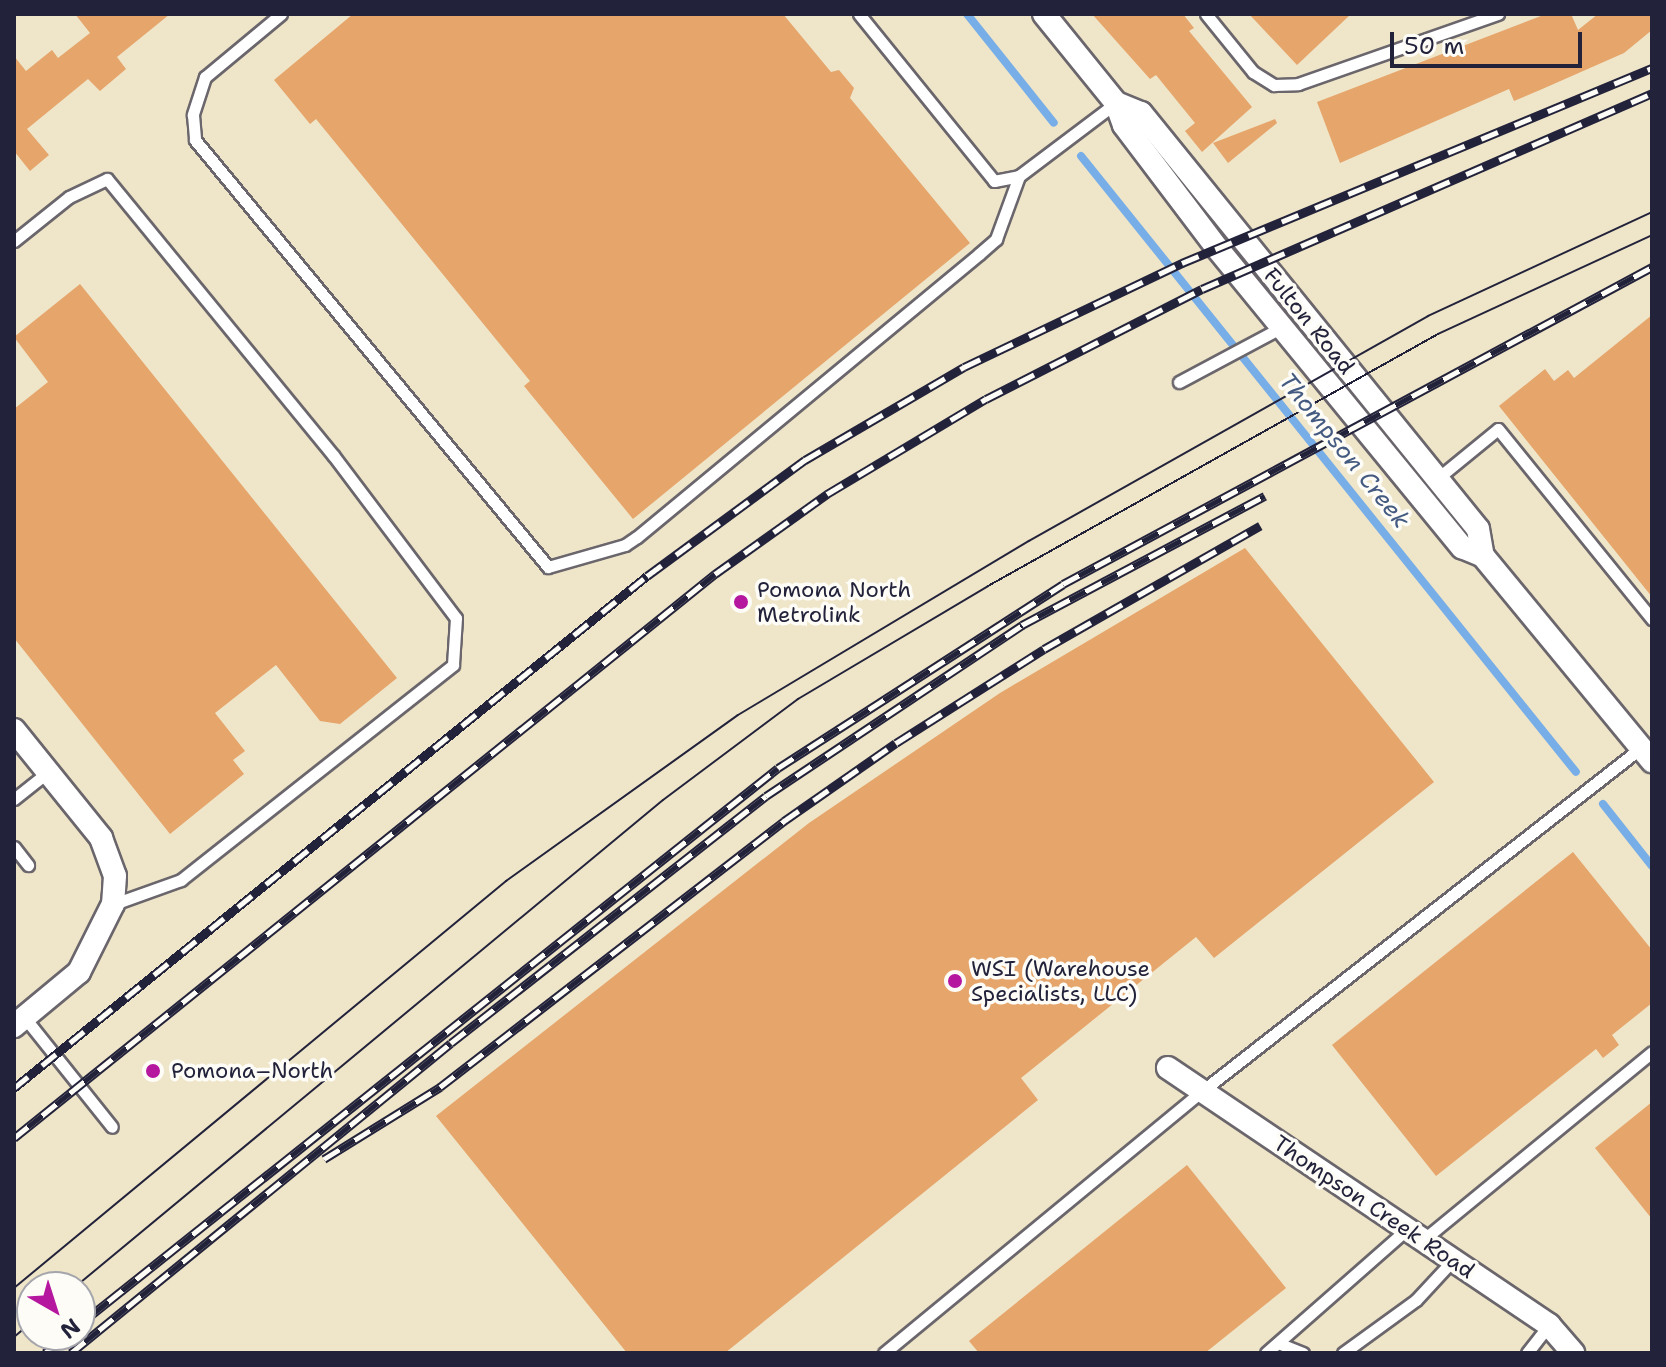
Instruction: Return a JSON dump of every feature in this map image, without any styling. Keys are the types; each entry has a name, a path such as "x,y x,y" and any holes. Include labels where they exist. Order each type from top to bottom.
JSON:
{"street":[{"name":"Fulton Road","path":"1044,14 1116,103 1124,125 1274,331 1462,547 1483,556 1649,749"},
{"name":"Fulton Road","path":"1116,103 1141,113 1438,478 1478,529 1483,556"},
{"path":"14,730 101,838 115,876 113,904 79,972 19,1022"},
{"name":"Thompson Creek Road","path":"1168,1068 1549,1325 1573,1353"}],"lane":[{"path":"281,14 205,77 193,115 195,140 548,567 625,545 637,537 988,247 996,239 1019,176"},
{"path":"859,14 994,181 1019,176 1116,103"},
{"path":"1206,14 1253,72 1274,85 1298,84 1498,14"},
{"path":"14,241 69,197 107,179 333,455 456,618 453,665 181,880 113,904"},
{"path":"1179,382 1274,331"},
{"path":"1438,478 1498,429 1652,619"},
{"path":"884,1353 1202,1091 1649,749"},
{"path":"14,799 48,772"},
{"path":"14,847 28,865"},
{"path":"19,1022 112,1127"},
{"path":"1266,1353 1652,1052"},
{"path":"1343,1353 1416,1300 1453,1260"},
{"path":"1527,1353 1549,1325"},
{"path":"1278,1343 1303,1353"}],"building":[{"path":"75,14 170,14 117,57 126,69 100,91 88,79 27,129 49,155 30,171 14,151 14,56 26,71 52,50 58,58 90,33"},
{"path":"353,14 783,14 831,72 839,70 854,88 850,98 970,243 633,519 524,386 530,381 316,119 310,124 274,80"},
{"path":"1092,14 1183,14 1194,28 1189,31 1252,107 1202,152 1185,131 1195,123 1156,75 1150,79"},
{"path":"1249,14 1351,14 1297,65"},
{"path":"1546,14 1571,14 1578,30 1598,14 1652,14 1652,30 1624,53 1540,90 1514,101 1509,89 1340,163 1317,102"},
{"path":"1275,119 1277,123 1228,163 1213,143"},
{"path":"80,284 397,678 340,724 320,721 276,665 215,713 245,751 233,760 244,774 170,834 14,638 14,409 48,382 14,337"},
{"path":"1652,315 1652,597 1499,406 1545,369 1554,381 1568,370 1574,378"},
{"path":"1245,548 1434,782 1214,958 1196,937 1021,1078 1038,1100 725,1353 627,1353 436,1116 809,823 1000,693"},
{"path":"1573,852 1652,950 1652,1003 1612,1035 1619,1045 1603,1058 1596,1049 1436,1176 1332,1045"},
{"path":"1652,1102 1652,1219 1595,1148"},
{"path":"1187,1165 1286,1288 1205,1353 979,1353 969,1341"}],"waterway":[{"name":"Thompson Creek","path":"967,14 1054,123"},
{"name":"Thompson Creek","path":"1081,156 1576,772"},
{"name":"Thompson Creek","path":"1603,804 1652,866"}],"tram line":[{"path":"14,1288 506,881 738,715 1029,541 1428,316 1652,212"},
{"path":"94,1271 663,800 798,699 988,586 1438,334 1652,235"}],"railway":[{"path":"14,1088 647,576 805,460 964,367 1182,263 1652,68"},
{"path":"14,1138 715,574 827,494 986,399 1202,289 1652,93"},
{"path":"96,1311 778,768 1063,584 1652,267"},
{"path":"71,1353 451,1043 766,796 1022,625 1265,496"},
{"path":"324,1159 440,1087 784,821 896,743 1044,649 1260,526"}],"place":[{"name":"Pomona North Metrolink","path":"741,602"},
{"name":"WSI (Warehouse Specialists, LLC)","path":"955,981"},
{"name":"Pomona–North","path":"153,1071"}]}
